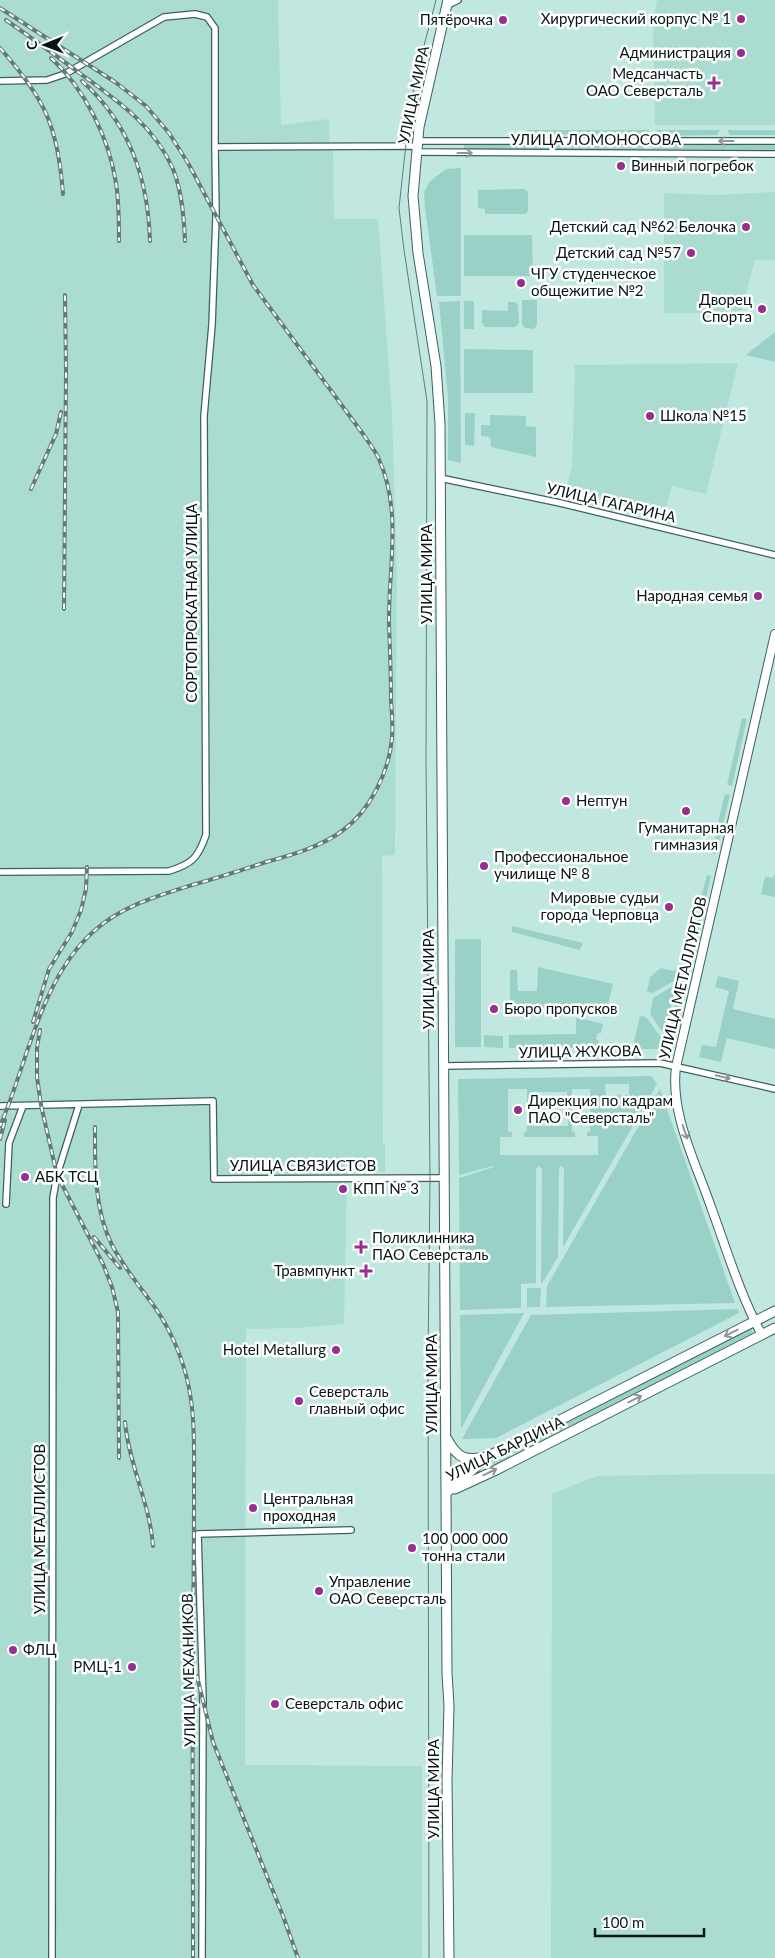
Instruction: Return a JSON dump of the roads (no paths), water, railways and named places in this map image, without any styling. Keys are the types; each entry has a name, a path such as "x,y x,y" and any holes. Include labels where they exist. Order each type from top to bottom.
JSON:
{"main road":[{"name":"УЛИЦА МИРА","path":"446,2 417,146 414,196 415,226 438,387 440,478 449,1706 447,1779 449,1958"},
{"name":"УЛИЦА БАРДИНА","path":"446,1493 487,1457 775,1312"},
{"name":"УЛИЦА БАРДИНА","path":"446,1493 583,1426 775,1328"},
{"path":"576,1412 583,1426"},
{"path":"446,1438 460,1457 472,1460 487,1457"}],"street":[{"path":"446,2 458,0"},
{"name":"СОРТОПРОКАТНАЯ УЛИЦА","path":"0,81 47,80 65,74 164,17 195,14 208,17 215,28 216,217 212,325 204,416 206,835 200,853 186,866 168,871 0,872"},
{"path":"647,141 647,153"},
{"name":"УЛИЦА ЛОМОНОСОВА","path":"417,146 647,141 775,141"},
{"path":"215,147 417,146"},
{"name":"УЛИЦА ЛОМОНОСОВА","path":"417,146 647,153 775,154"},
{"name":"УЛИЦА ГАГАРИНА","path":"440,478 560,503 775,555"},
{"name":"УЛИЦА МЕТАЛЛУРГОВ","path":"762,1335 754,1322 680,1117 674,1088 676,1067 775,634"},
{"name":"УЛИЦА ЖУКОВА","path":"443,1066 660,1063 775,1089"},
{"name":"УЛИЦА СВЯЗИСТОВ","path":"0,1106 213,1101 214,1179 444,1178"},
{"name":"УЛИЦА МЕТАЛЛИСТОВ","path":"52,1958 53,1198 57,1175 79,1104"},
{"path":"6,1204 8,1143 22,1106"},
{"name":"УЛИЦА МЕХАНИКОВ","path":"202,1958 203,1701 198,1534 351,1530"}],"tram line":[{"path":"429,1958 428,1360 430,1178 426,764 427,401 399,208 409,116 416,76 436,0"}],"railway":[{"path":"0,8 115,82 146,106 169,133 188,163 253,285 378,457 386,477 392,519 389,603 392,738 387,764 369,802 352,823 324,842 296,853 153,898 128,908 94,931 60,973 48,997 0,1126"},
{"path":"6,20 106,92 132,114 155,139 165,153 179,187 185,241"},
{"path":"0,48 28,83 53,131 61,170 63,194"},
{"path":"51,58 75,84 85,99 108,149 117,190 119,241"},
{"path":"82,81 113,115 133,154 145,196 150,241"},
{"path":"64,609 65,295"},
{"path":"31,489 56,434 61,412"},
{"path":"33,1022 49,969 72,932 81,910 86,889 87,867"},
{"path":"40,1030 37,1048 37,1077 41,1105 57,1175 103,1264 112,1287 118,1312 119,1458"},
{"path":"0,1139 5,1120"},
{"path":"95,1127 97,1188 106,1231 127,1270 163,1319 174,1341 183,1364 192,1410 194,1431 193,1958"},
{"path":"94,1237 120,1268"},
{"path":"125,1422 127,1438 148,1515 153,1546"},
{"path":"197,1676 213,1742 298,1958"}],"place":[{"name":"Хирургический корпус № 1","path":"741,19"},
{"name":"Пятёрочка","path":"503,20"},
{"name":"Администрация","path":"741,53"},
{"name":"Медсанчасть ОАО Северсталь","path":"714,83"},
{"name":"Винный погребок","path":"621,166"},
{"name":"Детский сад №62 Белочка","path":"746,227"},
{"name":"Детский сад №57","path":"691,253"},
{"name":"ЧГУ студенческое общежитие №2","path":"521,283"},
{"name":"Дворец Спорта","path":"762,309"},
{"name":"Школа №15","path":"650,416"},
{"name":"Народная семья","path":"758,596"},
{"name":"Нептун","path":"566,801"},
{"name":"Гуманитарная гимназия","path":"686,811"},
{"name":"Профессиональное училище № 8","path":"484,866"},
{"name":"Мировые судьи города Черповца","path":"669,907"},
{"name":"Бюро пропусков","path":"494,1009"},
{"name":"Дирекция по кадрам ПАО \"Северсталь\"","path":"518,1110"},
{"name":"АБК ТСЦ","path":"25,1177"},
{"name":"КПП № 3","path":"343,1189"},
{"name":"Поликлинника ПАО Северсталь","path":"361,1247"},
{"name":"Травмпункт","path":"366,1271"},
{"name":"Hotel Metallurg","path":"336,1350"},
{"name":"Северсталь главный офис","path":"299,1401"},
{"name":"Центральная проходная","path":"253,1508"},
{"name":"100 000 000 тонна стали","path":"412,1548"},
{"name":"Управление OAO Северсталь","path":"319,1591"},
{"name":"ФЛЦ","path":"13,1650"},
{"name":"РМЦ-1","path":"132,1667"},
{"name":"Северсталь офис","path":"275,1704"}]}
